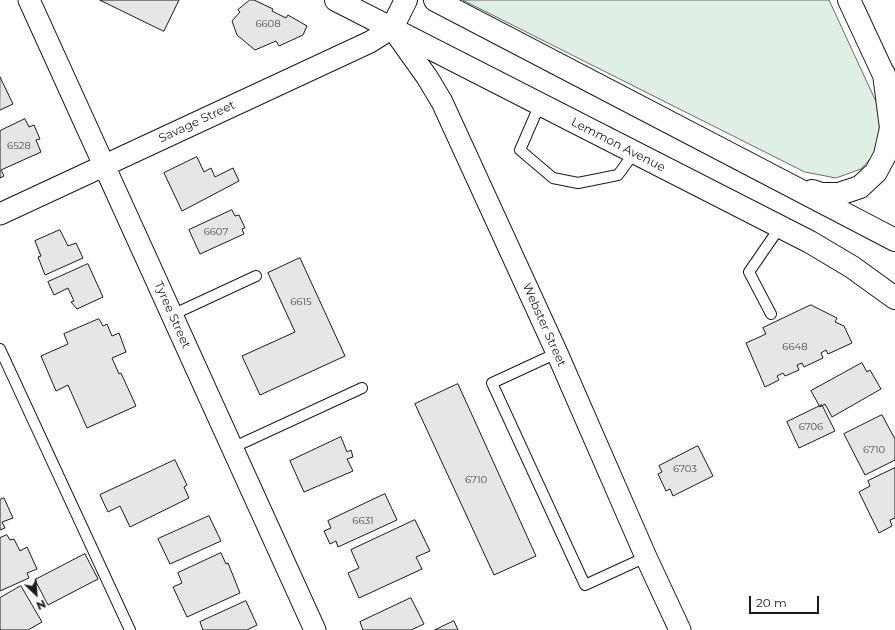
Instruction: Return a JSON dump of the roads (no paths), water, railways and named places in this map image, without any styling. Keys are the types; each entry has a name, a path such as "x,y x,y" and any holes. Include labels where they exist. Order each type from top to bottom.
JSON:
{"main road":[{"name":"Lemmon Avenue","path":"336,0 810,242 852,267 895,298"},
{"path":"392,28 406,0"},
{"path":"435,0 895,240"},
{"path":"849,0 895,98"},
{"path":"783,181 821,194 839,194 860,187 876,172 885,155 891,128 884,74"}],"street":[{"name":"Tyree Street","path":"29,0 315,630"},
{"name":"Savage Street","path":"0,214 370,42 392,28"},
{"name":"Webster Street","path":"392,28 427,77 442,102 557,354 646,557 680,630"}],"lane":[{"path":"540,104 520,150 553,178 578,183 618,176 634,153"},
{"path":"771,314 749,272 780,227"},
{"path":"172,315 256,276"},
{"path":"0,348 130,630"},
{"path":"557,354 492,383 585,585 646,557"},
{"path":"232,448 362,388"}]}
